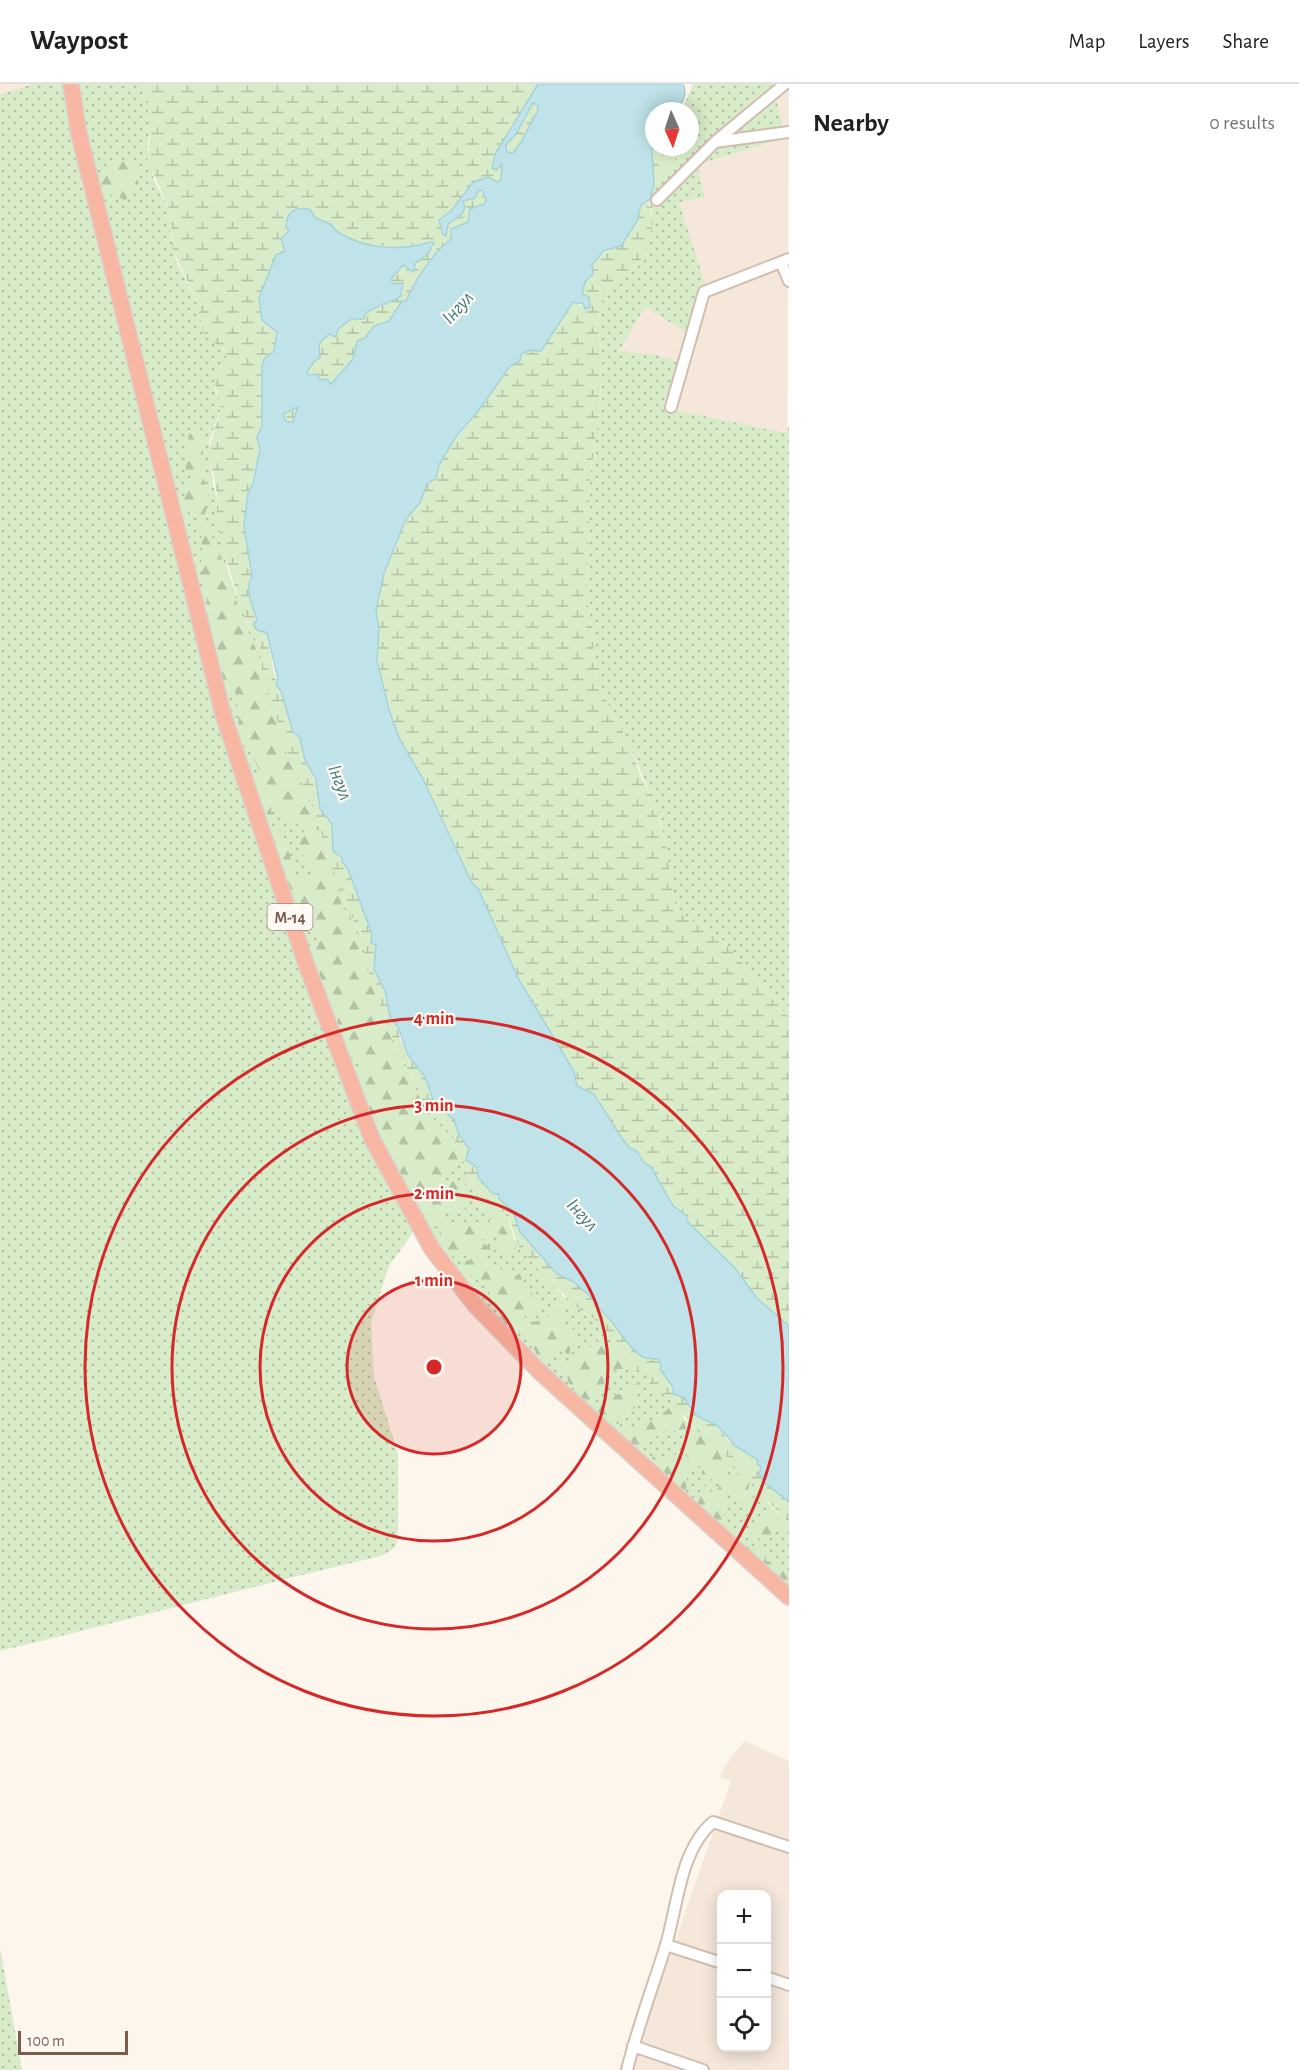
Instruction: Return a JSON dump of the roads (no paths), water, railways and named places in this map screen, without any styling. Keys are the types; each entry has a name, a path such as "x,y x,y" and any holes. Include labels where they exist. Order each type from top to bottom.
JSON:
{"highway":[{"name":"М-14","path":"71,84 79,134 223,714 305,961 372,1140 427,1241 475,1305 556,1387 789,1597"}],"street":[{"path":"657,200 715,141 785,84"},
{"path":"715,141 789,132"},
{"path":"671,407 704,292 785,260 789,281"},
{"path":"627,2070 666,1945 683,1876 698,1837 713,1822 789,1847"},
{"path":"666,1945 717,1961"},
{"path":"771,1979 789,1985"},
{"path":"633,2046 703,2070"}],"water":[{"name":"Інгул","path":"538,84 683,84 685,95 682,102 645,102 645,156 652,156 654,185 650,199 641,205 637,221 621,246 604,251 592,265 593,274 585,282 582,294 589,297 590,307 585,309 583,304 573,302 541,351 531,350 521,354 520,361 510,366 479,410 455,438 439,465 436,478 427,484 420,503 406,519 384,573 376,611 379,629 377,660 389,710 400,740 422,777 472,883 478,888 518,978 574,1072 577,1086 594,1094 621,1137 630,1148 637,1151 643,1162 651,1167 673,1206 686,1215 688,1222 734,1267 757,1298 789,1326 789,1502 765,1483 759,1474 761,1467 757,1464 758,1460 735,1446 718,1426 697,1416 684,1398 673,1394 673,1387 660,1369 658,1359 645,1358 637,1353 602,1310 595,1305 596,1302 574,1282 557,1274 520,1232 513,1211 499,1199 499,1194 493,1194 478,1177 477,1167 466,1160 469,1149 459,1135 454,1120 434,1102 425,1077 408,1055 398,1027 390,1017 385,991 374,969 376,945 371,943 372,934 347,867 342,862 342,858 333,851 332,824 320,809 316,780 305,760 300,738 293,732 281,691 276,685 278,679 267,633 257,630 253,624 257,620 249,592 252,576 244,526 248,493 253,483 260,450 257,437 262,426 262,367 264,359 274,351 277,332 262,320 259,298 276,255 285,251 281,239 289,231 286,221 290,213 301,208 311,210 315,217 330,224 338,232 372,245 395,248 434,243 428,254 416,263 413,272 403,265 391,279 393,284 403,283 401,296 369,311 365,314 364,319 352,319 338,329 336,337 329,334 319,344 320,358 313,362 307,373 309,375 318,374 319,380 327,379 331,384 353,359 357,341 365,338 374,326 389,321 402,301 406,301 425,268 451,239 451,229 468,222 470,209 484,204 486,200 482,190 478,191 475,198 463,201 465,208 461,215 448,224 446,236 443,235 439,220 451,211 473,182 488,177 497,182 501,180 502,164 496,170 492,168 495,154","holes":["533,103 537,105 538,110 521,142 513,153 507,152 506,145 516,134","298,407 293,422 286,422 283,414"]}]}
